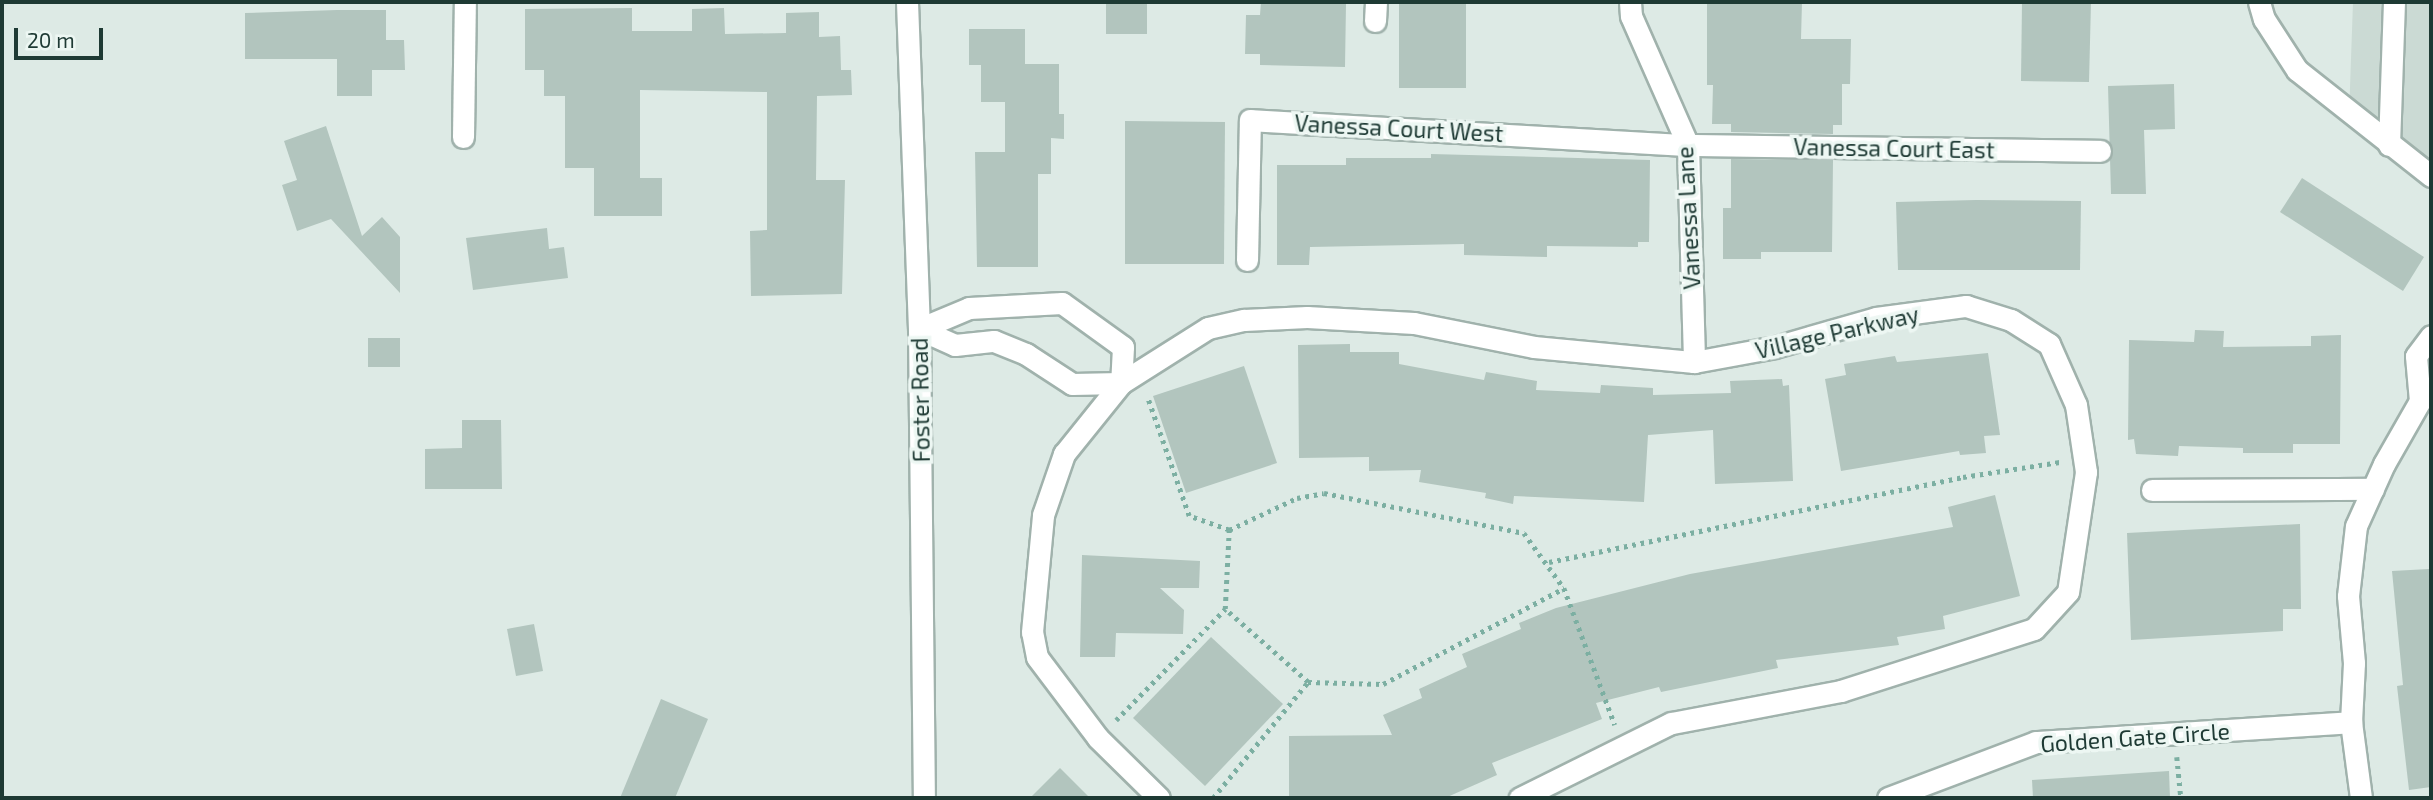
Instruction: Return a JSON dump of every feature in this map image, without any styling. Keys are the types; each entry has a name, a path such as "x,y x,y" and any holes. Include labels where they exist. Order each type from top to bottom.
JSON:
{"street":[{"path":"463,137 465,2"},
{"name":"Foster Road","path":"907,2 919,329 925,798"},
{"name":"Vanessa Lane","path":"1630,2 1631,16 1688,145 1694,362"},
{"path":"2259,2 2264,19 2297,70 2431,176"},
{"path":"2389,145 2394,2"},
{"name":"Vanessa Court West","path":"1247,260 1250,120 1688,145"},
{"name":"Vanessa Court East","path":"1688,145 2100,151"},
{"path":"1062,303 1123,347 1130,377 1072,384 1026,354 994,341 955,345 919,329 969,308 1062,303"},
{"name":"Village Parkway","path":"1159,798 1098,738 1047,676 1037,657 1032,632 1043,516 1064,454 1130,377 1208,328 1244,320 1307,317 1414,323 1534,347 1694,362 1774,347 1876,318 1966,306 2011,320 2049,344 2076,405 2084,458 2068,592 2034,629 1841,691 1671,723 1520,798"},
{"path":"2361,798 2351,722 2354,663 2348,596 2356,526 2373,489 2426,401 2416,356 2431,336"},
{"path":"2152,490 2373,489"},
{"name":"Golden Gate Circle","path":"1888,798 2036,742 2351,722"}],"path":[{"path":"1130,377 1189,516 1229,530 1297,498 1324,493 1524,533 1549,562 1564,588 1623,747"},
{"path":"1549,562 1963,477 2084,458"},
{"path":"1098,738 1225,609 1229,530"},
{"path":"1225,609 1308,682 1383,684 1564,588"},
{"path":"1213,798 1308,682"},
{"path":"2174,733 2181,798"}],"shaded area":[{"path":"2353,2 2431,2 2429,175 2349,116"}],"building":[{"path":"1106,2 1147,2 1147,34 1106,34"},
{"path":"1261,2 1346,4 1345,67 1260,65 1260,54 1245,54 1246,15 1260,15"},
{"path":"1399,2 1466,2 1466,88 1399,88"},
{"path":"1707,2 1802,2 1801,39 1851,39 1850,84 1842,84 1842,125 1833,125 1833,134 1731,132 1731,124 1712,124 1713,85 1707,85"},
{"path":"2022,2 2091,2 2089,82 2021,81"},
{"path":"632,8 632,31 692,31 692,9 724,8 725,34 786,33 786,13 819,12 819,37 840,36 841,70 851,70 852,95 817,96 816,180 845,180 842,294 751,296 750,231 767,230 767,92 640,90 640,178 662,178 662,216 594,216 594,168 565,168 565,96 544,96 544,70 525,70 525,9"},
{"path":"386,10 386,40 404,40 405,70 372,70 372,96 337,96 337,59 245,59 245,13"},
{"path":"969,29 1025,29 1025,64 1059,64 1059,114 1064,114 1064,139 1051,138 1051,174 1038,174 1038,267 977,267 975,152 1005,152 1005,102 981,102 981,65 969,65"},
{"path":"2174,84 2175,129 2144,130 2146,194 2111,194 2108,86"},
{"path":"1125,121 1225,122 1224,264 1125,264"},
{"path":"326,126 362,236 382,217 400,237 400,293 331,219 297,231 282,185 297,180 284,141"},
{"path":"1431,154 1650,160 1649,242 1638,242 1638,247 1547,246 1547,257 1464,255 1464,244 1310,247 1309,265 1277,265 1277,165 1346,165 1346,158 1431,158"},
{"path":"1731,159 1833,160 1832,252 1761,252 1761,259 1723,259 1723,208 1731,208"},
{"path":"2302,178 2424,257 2403,291 2280,212"},
{"path":"2081,201 2080,270 1898,270 1896,202"},
{"path":"547,228 549,249 564,247 568,278 473,290 466,238"},
{"path":"2195,330 2224,331 2223,347 2311,346 2311,336 2341,335 2340,444 2293,444 2293,453 2243,453 2243,448 2179,446 2178,456 2136,454 2134,439 2128,440 2129,340 2194,342"},
{"path":"368,338 400,338 400,367 368,367"},
{"path":"1350,344 1350,352 1399,352 1399,364 1484,380 1486,372 1537,381 1536,390 1600,393 1601,385 1653,388 1653,395 1731,393 1730,381 1782,379 1783,386 1789,385 1793,481 1715,484 1713,430 1648,435 1644,502 1514,496 1513,504 1485,498 1486,493 1419,482 1421,470 1369,471 1369,457 1299,458 1298,345"},
{"path":"1988,353 2000,435 1984,436 1986,453 1960,455 1959,451 1841,471 1825,379 1846,375 1844,364 1895,356 1897,362"},
{"path":"1244,366 1277,463 1186,493 1153,396"},
{"path":"462,420 501,420 502,489 425,489 425,449 462,448"},
{"path":"1995,495 2020,596 1943,616 1945,629 1897,637 1899,645 1776,660 1778,668 1661,692 1659,687 1596,703 1602,719 1492,763 1497,775 1445,798 1289,798 1289,736 1392,735 1383,715 1422,698 1419,689 1467,667 1462,654 1521,629 1519,623 1556,608 1690,574 1953,527 1948,507"},
{"path":"2300,524 2301,609 2283,609 2283,631 2131,640 2127,533"},
{"path":"1082,555 1200,561 1199,588 1160,588 1184,610 1183,634 1116,633 1115,657 1080,657"},
{"path":"2429,569 2431,787 2409,790 2397,686 2403,685 2392,571"},
{"path":"534,624 543,671 516,676 507,629"},
{"path":"1211,637 1283,704 1205,786 1133,718"},
{"path":"661,699 708,719 675,798 620,798"},
{"path":"1060,768 1090,798 1030,798"},
{"path":"2169,771 2170,798 2033,798 2032,780"}]}
